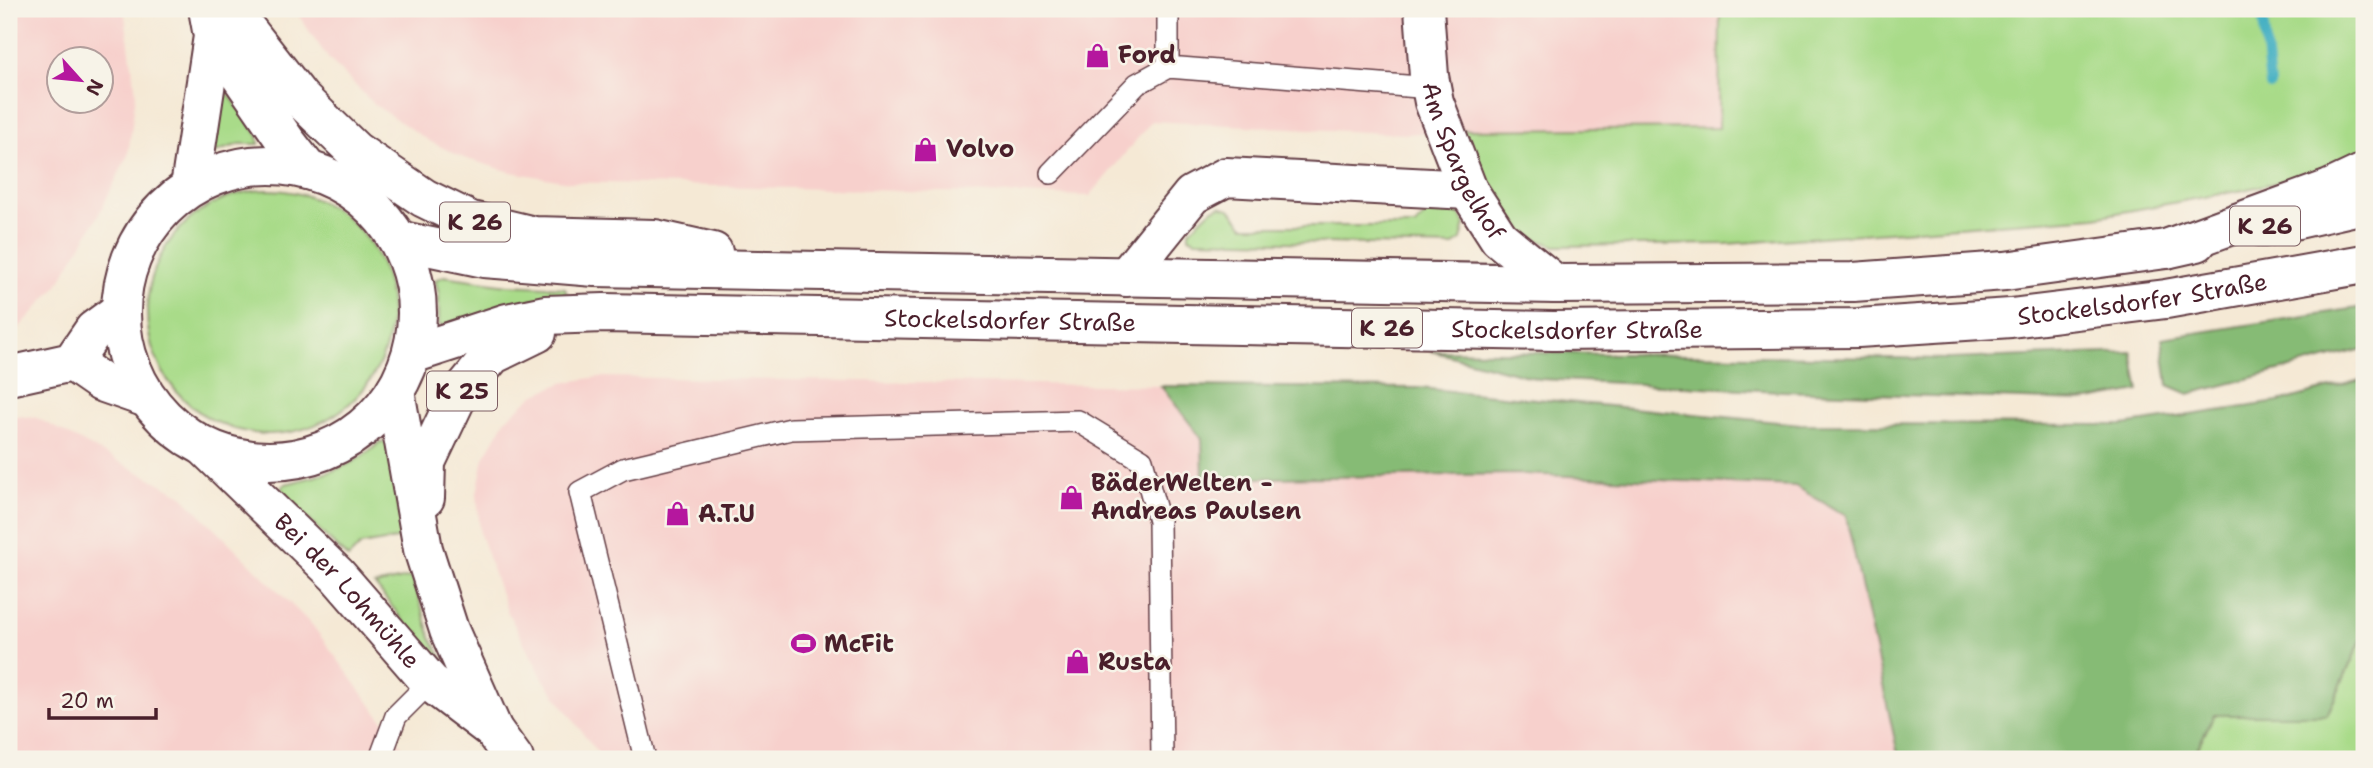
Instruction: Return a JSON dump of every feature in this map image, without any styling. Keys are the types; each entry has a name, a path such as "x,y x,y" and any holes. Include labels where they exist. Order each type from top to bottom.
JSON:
{"main road":[{"name":"Am Spargelhof","path":"1424,9 1433,95 1468,190 1499,238 1555,284"},
{"path":"218,18 287,143 308,170"},
{"path":"190,187 218,18"},
{"name":"K 26","path":"218,18 242,24 300,98 355,150 424,198 471,221 534,236 655,239 798,270"},
{"path":"263,165 308,170 344,185 367,202 385,220 398,240 412,274 417,304 412,354 395,391 378,413 358,432 315,454 265,462 234,457 204,447 164,418 147,398 134,375 125,349 120,311 126,274 135,249 156,217 190,187 237,168 263,165"},
{"path":"2166,249 2330,189 2364,173"},
{"name":"Stockelsdorfer Straße","path":"1126,277 1192,195 1226,177 1468,190"},
{"name":"Stockelsdorfer Straße","path":"398,240 484,258 594,267 1555,284 1853,282 2005,271 2166,249 2364,204"},
{"name":"Stockelsdorfer Straße","path":"412,354 507,323 545,315 604,313 1553,331 1858,328 2011,318 2166,299 2364,264"},
{"path":"9,376 72,362 94,330 120,311"},
{"name":"K 25","path":"423,549 426,462 456,400 492,355 555,324 604,313"},
{"path":"72,362 101,382 147,398"},
{"name":"Bei der Lohmühle","path":"395,391 423,549 449,630 503,745"},
{"name":"Bei der Lohmühle","path":"204,447 337,575 430,682 503,745"}],"lane":[{"path":"1168,9 1168,67"},
{"path":"1051,173 1137,84 1168,67 1433,95"},
{"path":"645,759 580,492 623,469 791,429 1078,421 1142,460 1159,521 1162,759"},
{"path":"381,758 396,716 430,682"}],"shaded area":[{"path":"9,9 124,9 136,93 128,155 97,218 57,286 18,329 9,332"},
{"path":"294,9 1720,9 1719,128 1474,129 1405,134 1152,121 1090,196 569,182 511,172 464,158 429,141 375,105 328,58"},
{"path":"598,377 1161,386 1202,439 1203,479 1521,474 1795,486 1846,516 1899,759 602,759 544,680 507,611 480,534 477,493 484,458 506,419 534,395 562,383"},
{"path":"9,415 37,418 180,494 313,626 403,748 414,759 14,759 9,731"}],"green space":[{"path":"1720,9 2364,9 2364,163 2238,191 2095,217 1726,244 1555,246 1520,233 1490,197 1456,130 1719,128"},
{"path":"223,86 258,136 259,144 240,144 212,153"},
{"path":"269,190 293,192 316,199 355,226 382,265 389,288 389,336 382,359 355,398 316,425 293,432 269,434 245,432 222,425 183,398 156,359 149,336 147,312 149,288 156,265 183,226 222,199 245,192"},
{"path":"1220,206 1230,209 1244,226 1415,226 1428,213 1441,206 1453,209 1465,224 1461,240 1453,246 1195,240 1189,237 1189,231 1211,210"},
{"path":"444,276 508,285 565,288 567,294 527,301 454,327 439,325 439,294 435,280"},
{"path":"2364,307 2364,349 2189,394 2168,385 2162,338"},
{"path":"1431,351 1951,359 2132,352 2139,391 2084,401 1782,391 1539,379"},
{"path":"2364,379 2364,634 2327,715 2214,715 2192,759 1899,759 1846,516 1795,486 1521,474 1203,479 1202,439 1161,386 1419,388 1800,424 2123,425 2278,402"},
{"path":"380,442 387,442 403,538 361,545 348,558 283,495 282,487 347,465"},
{"path":"412,577 431,637 451,675 448,677 375,585"},
{"path":"2364,634 2364,759 2193,759 2213,715 2327,715"}],"waterway":[{"path":"2262,9 2270,85"}],"place":[{"name":"Ford","path":"1098,55"},
{"name":"Volvo","path":"926,149"},
{"name":"BäderWelten - Andreas Paulsen","path":"1071,497"},
{"name":"A.T.U","path":"678,514"},
{"name":"McFit","path":"804,644"},
{"name":"Rusta","path":"1078,662"}]}
